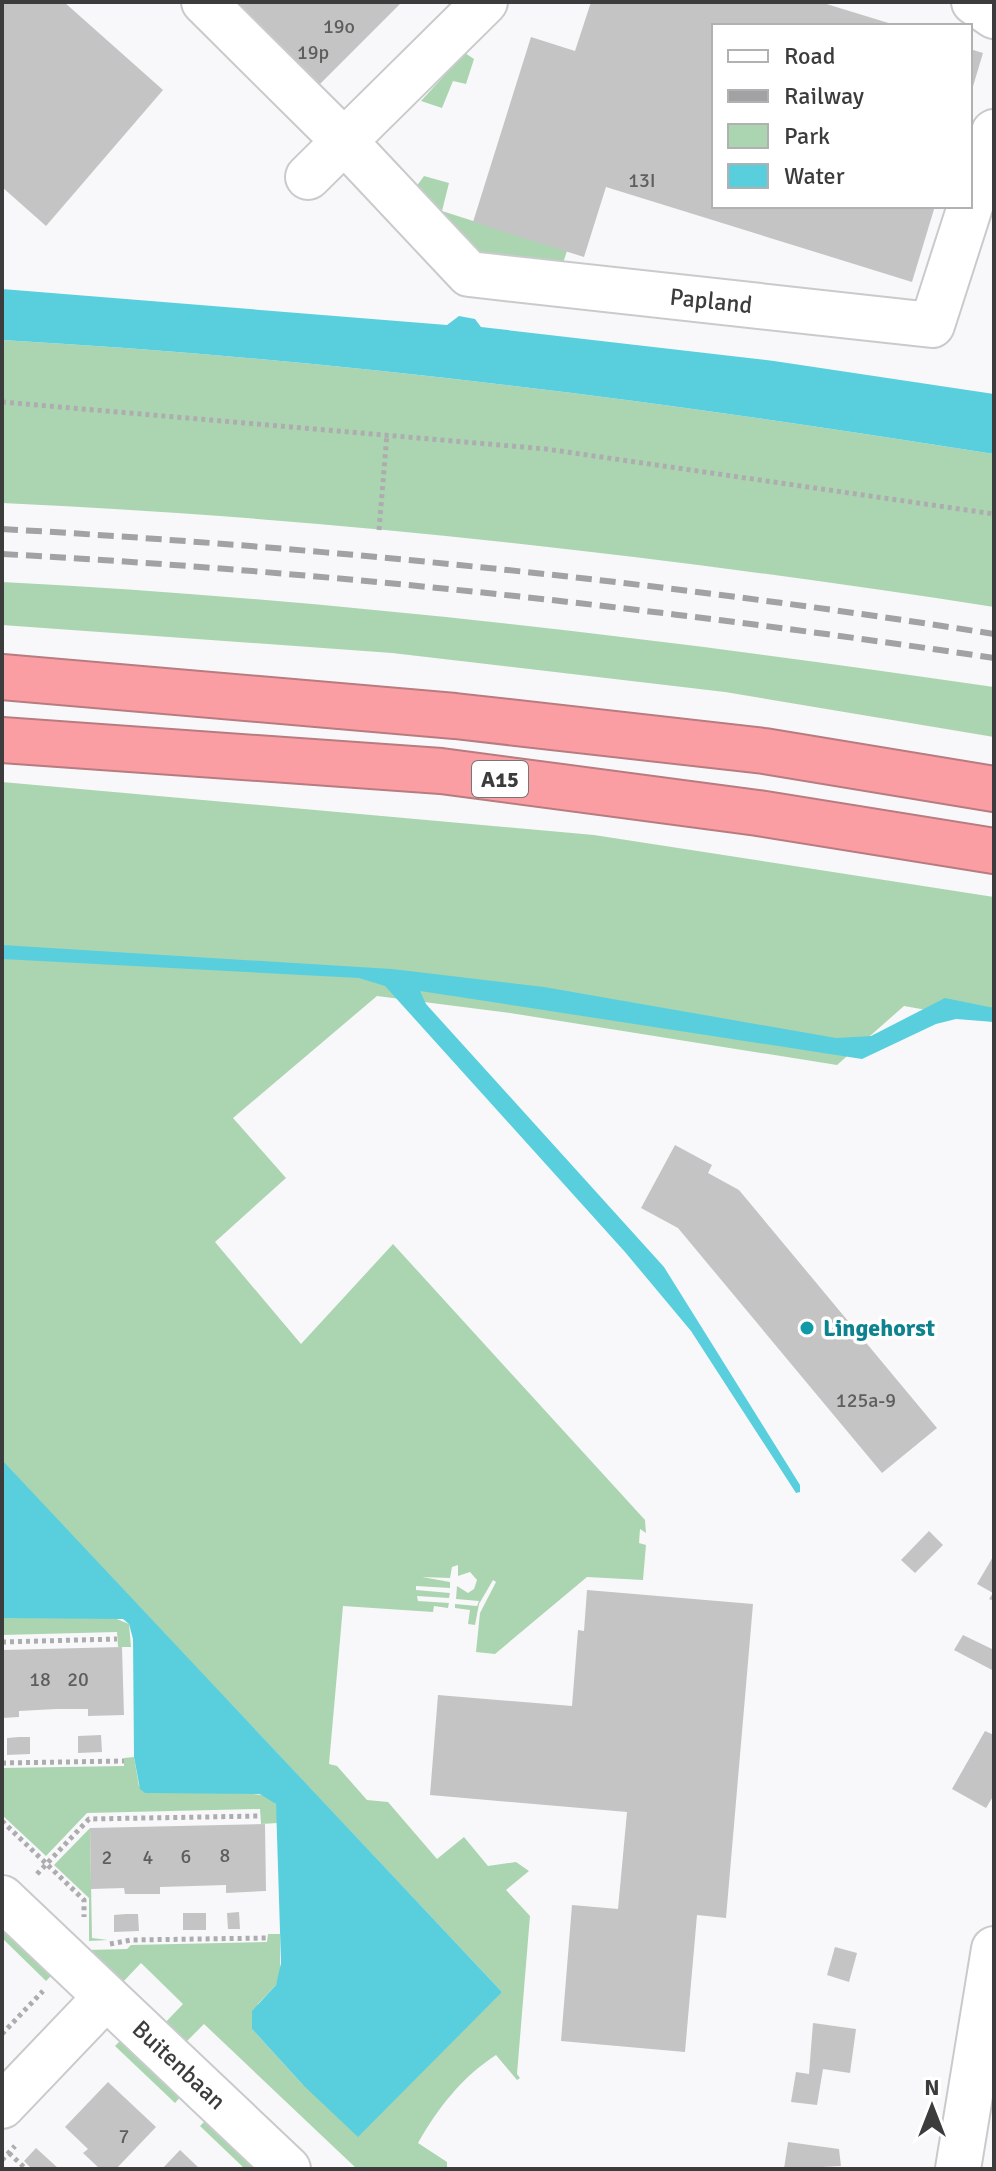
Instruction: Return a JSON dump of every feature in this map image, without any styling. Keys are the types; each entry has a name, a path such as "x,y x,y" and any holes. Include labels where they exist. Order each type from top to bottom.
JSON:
{"highway":[{"path":"2,677 532,724 764,751 994,789"},
{"name":"A15","path":"2,740 441,771 758,813 994,851"}],"street":[{"name":"Papland","path":"204,2 345,142 469,274 932,325 970,208"},
{"path":"308,177 485,2"},
{"path":"974,2 994,16"},
{"name":"Papland","path":"972,200 994,132"},
{"name":"Buitenbaan","path":"5,1900 77,1953 106,1997 288,2169"},
{"path":"958,2169 994,1949"},
{"path":"2,2106 106,1997"}],"path":[{"path":"2,402 546,449 994,514"},
{"path":"379,530 387,434"},
{"path":"2,1642 117,1639"},
{"path":"2,1763 124,1761"},
{"path":"5,1900 46,1864 89,1819 260,1816"},
{"path":"2,1821 84,1900 77,1953 2,2034"},
{"path":"77,1953 268,1938"},
{"path":"9,2153 26,2169"}],"green space":[{"path":"465,53 474,59 466,84 453,81 442,108 421,101"},
{"path":"424,176 449,183 442,211 567,251 562,266 480,255 416,187"},
{"path":"2,340 251,358 500,384 747,416 994,454 994,607 747,571 375,529 2,503"},
{"path":"2,582 251,599 499,623 994,687 994,737 725,692 392,653 2,625"},
{"path":"2,782 594,835 994,897 994,1022 904,1006 837,1065 510,1013 377,996 233,1118 286,1178 215,1242 301,1344 393,1244 645,1520 646,1533 640,1529 639,1543 646,1545 643,1580 587,1577 495,1654 476,1652 480,1613 496,1582 493,1580 479,1604 475,1625 468,1624 470,1610 455,1608 455,1604 477,1606 479,1601 456,1599 457,1586 468,1593 474,1589 477,1580 470,1572 458,1576 458,1565 452,1567 450,1578 422,1577 450,1582 450,1588 416,1586 416,1590 450,1593 449,1598 417,1596 418,1601 449,1603 448,1608 434,1606 433,1612 343,1606 329,1764 337,1766 367,1800 388,1802 437,1859 464,1837 488,1866 516,1862 529,1871 506,1890 530,1916 517,2074 520,2078 517,2080 496,2055 472,2073 443,2106 418,2143 447,2162 447,2169 357,2169 204,2024 184,2044 163,2025 183,2004 141,1963 122,1983 86,1950 127,1949 131,1945 267,1942 268,1934 280,1934 280,1974 276,1985 258,2004 252,2029 303,2085 502,1992 2,1461"},
{"path":"112,1617 129,1624 131,1647 118,1647 117,1632 2,1635 2,1618"},
{"path":"134,1757 139,1786 266,1795 276,1804 278,1823 261,1824 260,1809 87,1813 46,1856 2,1815 2,1768 124,1766 124,1758"},
{"path":"90,1828 92,1938 108,1940 89,1941 89,1898 54,1865"},
{"path":"2,1924 54,1973 46,1981 2,1938"},
{"path":"122,2039 182,2095 175,2103 115,2046"},
{"path":"208,2118 256,2165 252,2169 245,2169 200,2126"}],"water":[{"path":"2,289 447,325 459,316 475,319 481,327 774,361 994,394 994,454 747,416 500,384 251,358 2,340"},
{"path":"2,945 392,969 544,987 836,1038 871,1036 945,998 994,1008 994,1022 956,1019 936,1024 862,1059 420,991 426,1004 664,1267 800,1485 800,1492 796,1493 691,1331 625,1252 385,986 359,978 2,959"},
{"path":"2,1460 502,1992 358,2137 303,2085 252,2029 252,2011 276,1985 281,1963 276,1804 260,1794 145,1793 140,1789 134,1757 133,1639 129,1624 123,1619 2,1618"}],"building":[{"path":"2,2 64,2 163,90 46,226 2,187"},
{"path":"227,2 402,2 314,90"},
{"path":"591,2 820,2 892,24 712,24 712,208 934,208 912,282 606,187 584,257 473,222 531,37 575,51"},
{"path":"972,50 983,53 972,90"},
{"name":"Lingehorst","path":"675,1145 712,1165 708,1173 739,1190 937,1428 882,1473 678,1228 641,1208"},
{"path":"929,1531 943,1545 915,1573 901,1560"},
{"path":"994,1555 994,1601 989,1599 993,1593 977,1584"},
{"path":"587,1590 753,1604 726,1918 697,1915 685,2052 561,2041 572,1905 618,1909 627,1812 430,1795 438,1695 572,1706 578,1630 584,1631"},
{"path":"963,1635 994,1650 994,1671 954,1650"},
{"path":"122,1647 124,1715 88,1716 88,1709 56,1709 19,1711 19,1717 2,1718 2,1650"},
{"path":"985,1731 994,1735 994,1795 986,1808 952,1789"},
{"path":"101,1735 102,1752 78,1753 78,1736"},
{"path":"30,1737 30,1754 7,1755 7,1738"},
{"path":"265,1824 266,1891 226,1893 226,1885 160,1887 160,1894 125,1894 124,1888 91,1889 90,1828"},
{"path":"239,1912 240,1929 228,1929 227,1913"},
{"path":"183,1913 206,1913 206,1930 183,1930"},
{"path":"138,1914 139,1931 114,1932 114,1915"},
{"path":"835,1947 857,1953 849,1982 827,1975"},
{"path":"813,2023 856,2029 850,2073 823,2069 817,2105 791,2102 796,2072 809,2074"},
{"path":"108,2082 156,2127 116,2169 100,2169 83,2153 88,2149 65,2127"},
{"path":"788,2142 839,2149 841,2166 784,2169"},
{"path":"36,2148 59,2169 32,2169 24,2161"},
{"path":"180,2150 200,2169 162,2169"}],"railway":[{"path":"2,529 251,546 499,569 747,598 994,634"},
{"path":"2,554 251,571 500,594 994,658"}],"place":[{"name":"Lingehorst","path":"807,1328"}]}
